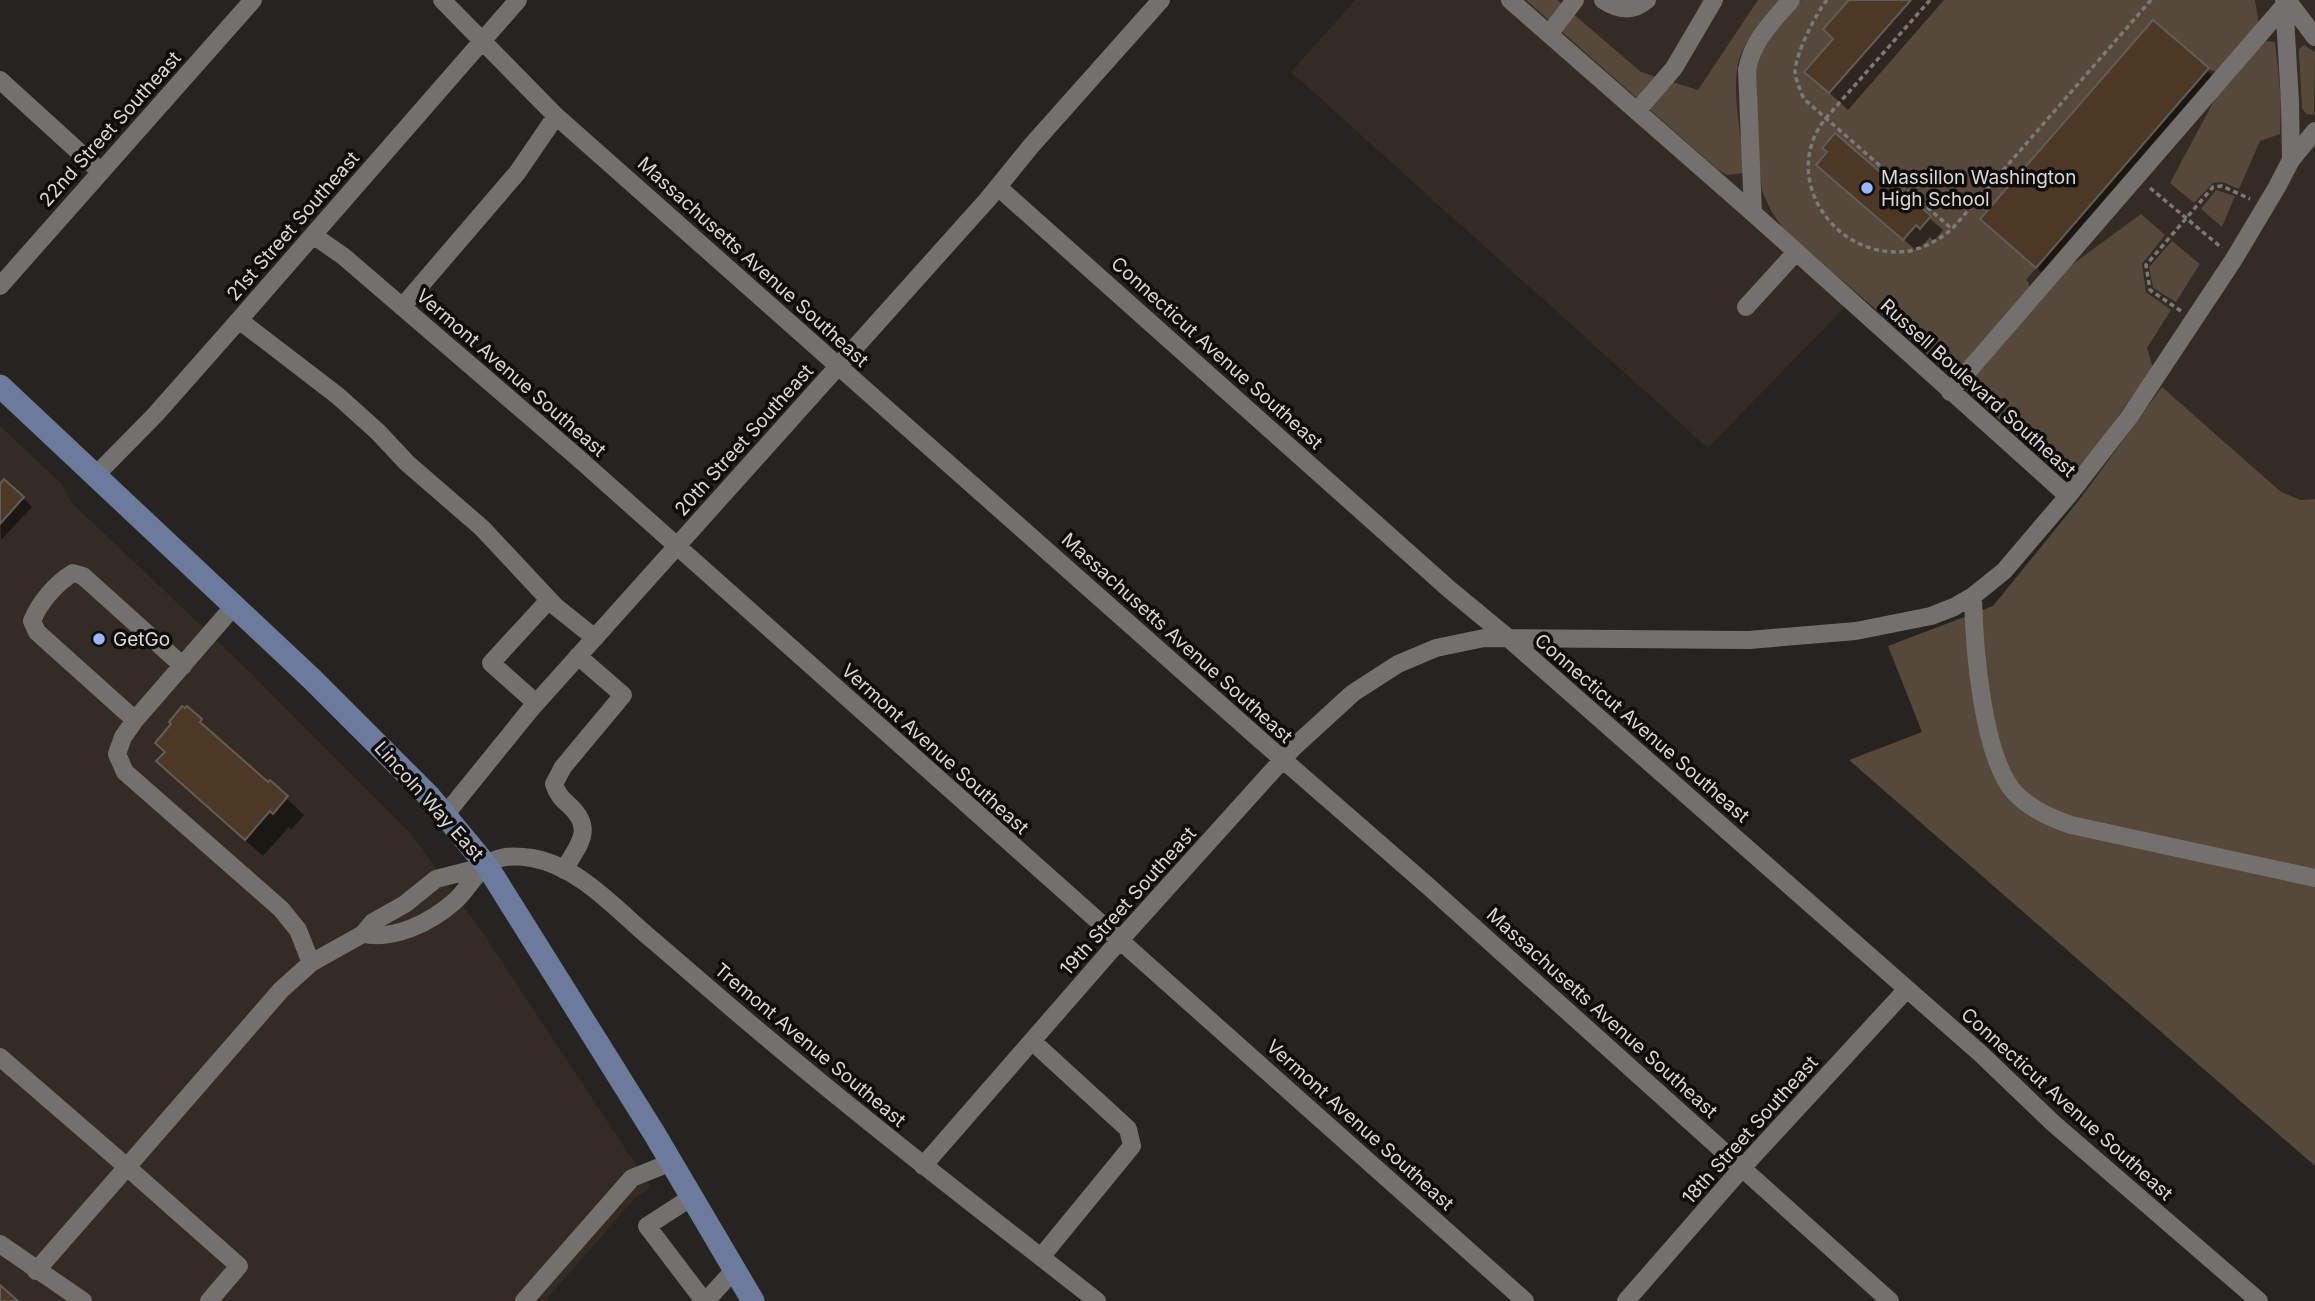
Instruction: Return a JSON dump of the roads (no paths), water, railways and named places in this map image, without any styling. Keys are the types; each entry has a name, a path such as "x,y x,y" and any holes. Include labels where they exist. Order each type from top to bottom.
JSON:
{"main road":[{"name":"Lincoln Way East","path":"0,386 400,765 445,815 486,866 672,1162 752,1301"}],"street":[{"name":"22nd Street Southeast","path":"0,286 253,0"},
{"name":"Massachusetts Avenue Southeast","path":"442,0 556,116 1428,886 1890,1301"},
{"name":"21st Street Southeast","path":"95,476 155,415 518,0"},
{"name":"20th Street Southeast","path":"445,815 536,703 998,187 1161,0"},
{"name":"Russell Boulevard Southeast","path":"1376,677 1410,658 1461,641 1507,637 1683,640 1816,636 1931,617 1973,596 2004,571 2068,496 1753,213 1510,0"},
{"path":"1549,34 1575,0"},
{"path":"1603,0 1623,10 1635,8 1647,0"},
{"path":"1637,111 1674,68 1714,0"},
{"path":"1753,213 1747,70 1749,58 1761,35 1791,0"},
{"path":"2285,2 2315,37"},
{"path":"2285,2 2291,160"},
{"path":"1950,392 2285,2"},
{"path":"0,80 100,171"},
{"path":"402,307 517,173 556,116"},
{"path":"2068,496 2130,416 2234,259 2291,160 2315,131"},
{"name":"Connecticut Avenue Southeast","path":"998,187 1449,589 1981,1054 2053,1123 2259,1301"},
{"name":"Vermont Avenue Southeast","path":"313,234 343,256 577,457 1525,1301"},
{"path":"1746,307 1796,252"},
{"path":"239,320 307,370 348,405 482,528 549,600 595,638"},
{"path":"135,720 37,632 33,621 36,611 64,578 73,573 83,576 183,666"},
{"path":"1973,596 1975,654 1993,747 2008,783 2016,794 2035,810 2071,825 2315,878"},
{"path":"536,703 491,663 549,600"},
{"path":"234,607 135,720 123,737 117,754 125,772 281,909 298,930 311,963"},
{"path":"564,870 580,843 584,826 582,820 560,797 554,784 563,767 624,695 578,656"},
{"name":"19th Street Southeast","path":"923,1166 1120,940 1283,759 1323,719 1376,677"},
{"name":"Tremont Avenue Southeast","path":"37,1271 281,990 311,963 363,934 373,922 405,904 436,879 518,856 543,860 564,870 601,896 765,1037 923,1166 1097,1301"},
{"path":"363,934 380,937 410,928 454,902 486,866"},
{"name":"18th Street Southeast","path":"1626,1301 1743,1167 1907,989"},
{"path":"1032,1041 1128,1129 1132,1146 1041,1257"},
{"path":"0,1057 239,1266 209,1301"},
{"path":"524,1301 632,1178 672,1162"},
{"path":"692,1197 647,1226 705,1301 735,1269"},
{"path":"0,1244 83,1301"}],"place":[{"name":"Massillon Washington High School","path":"1867,188"},
{"name":"GetGo","path":"99,639"}]}
